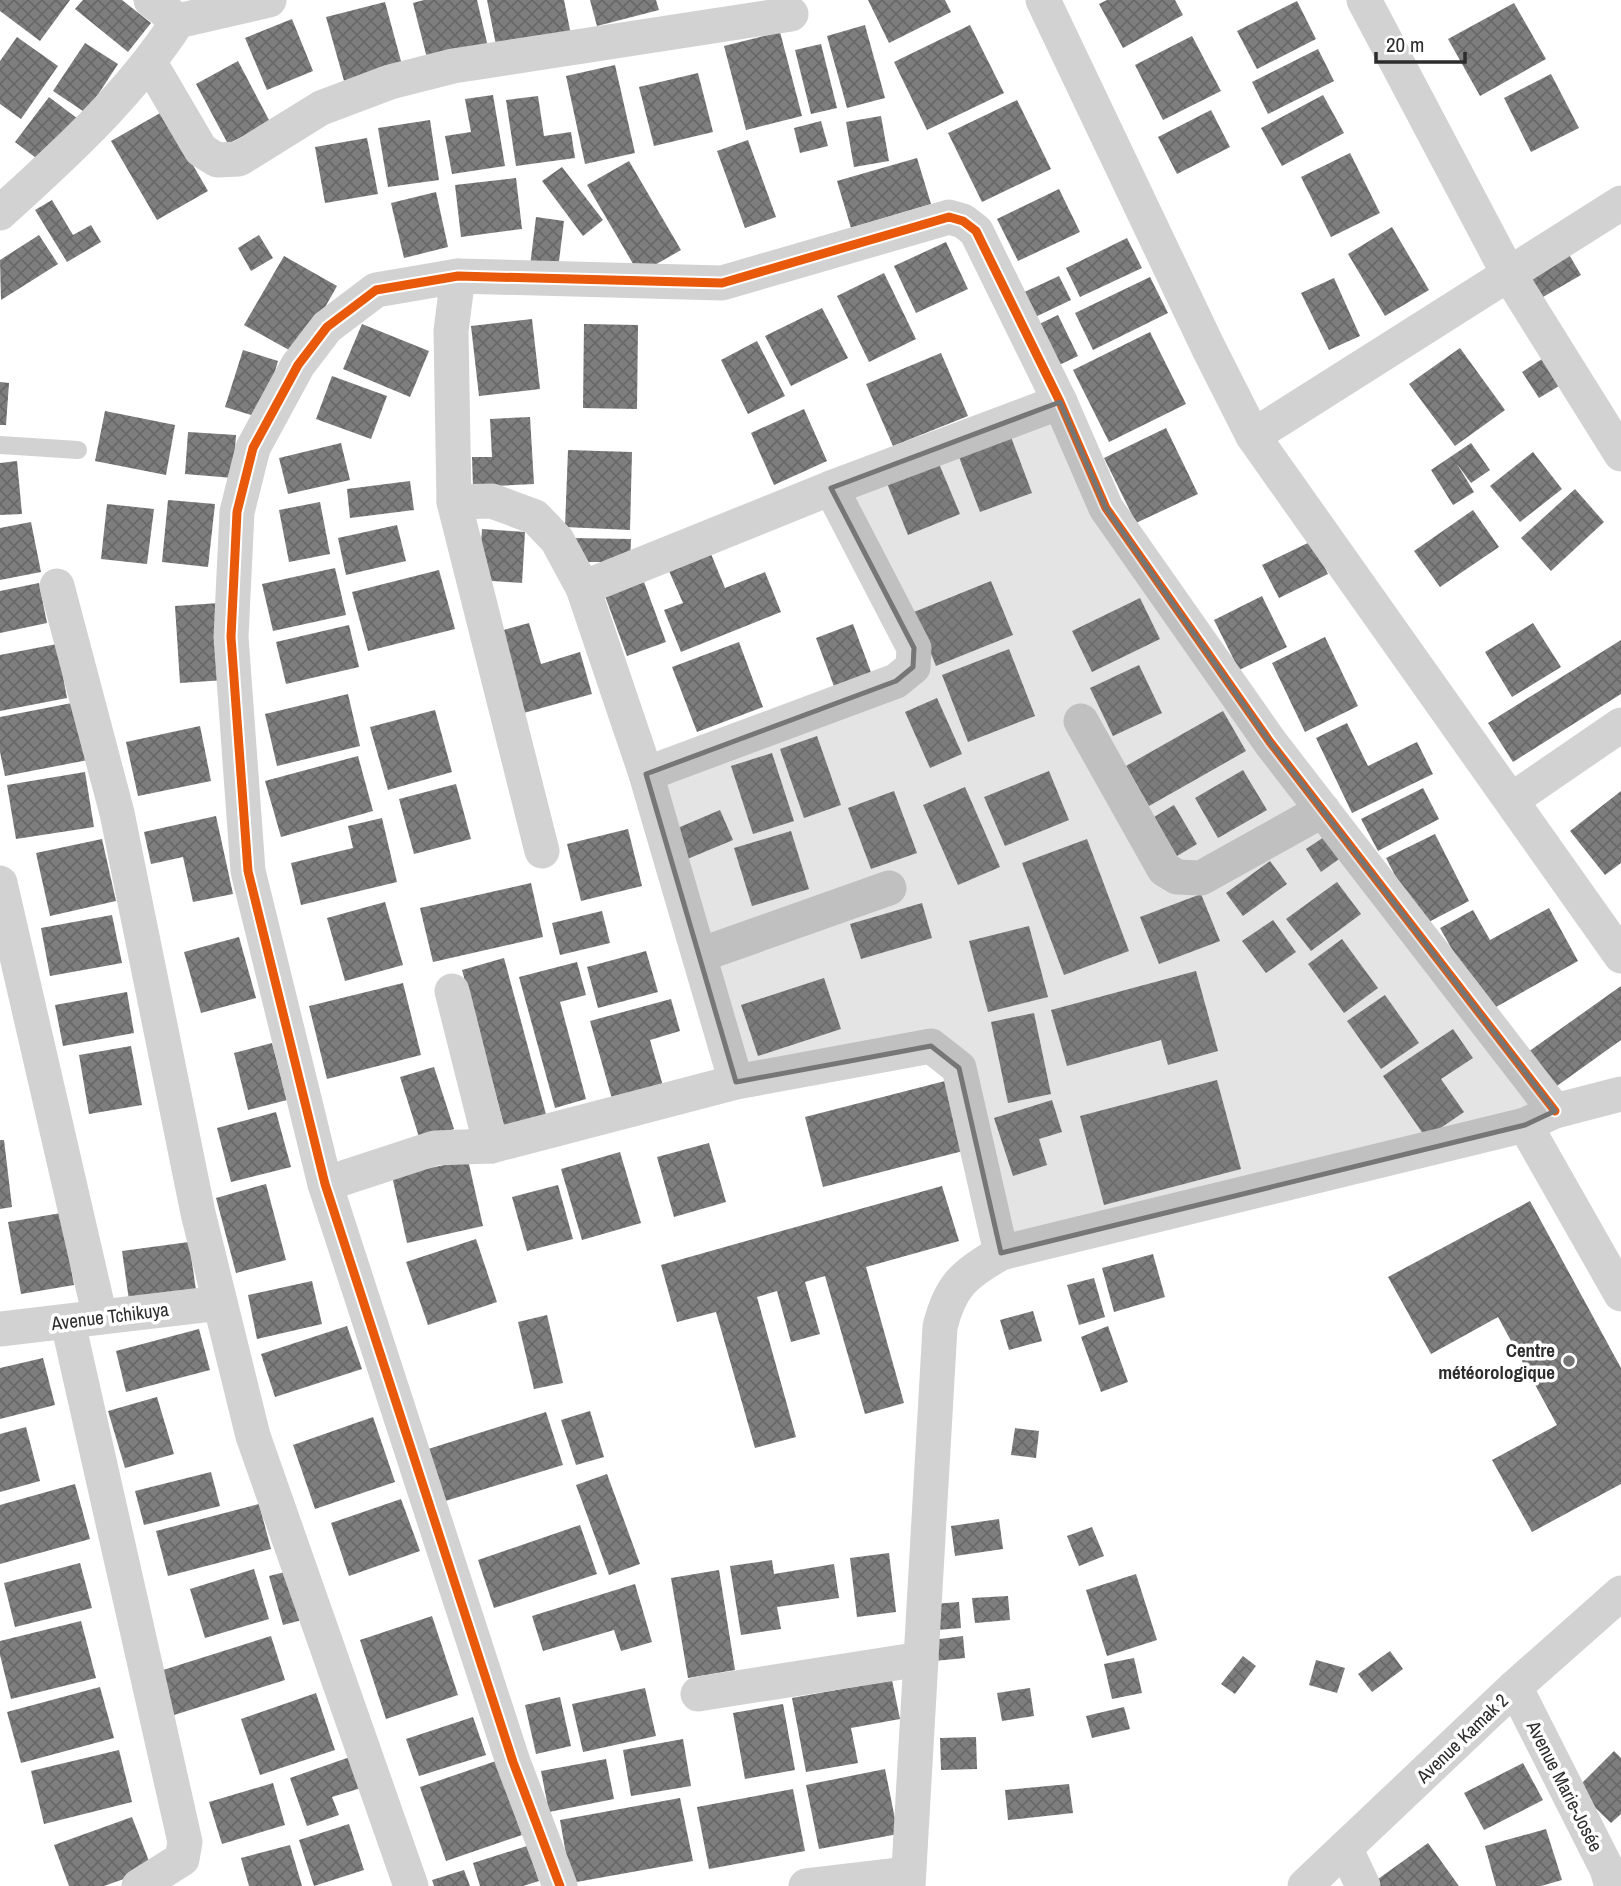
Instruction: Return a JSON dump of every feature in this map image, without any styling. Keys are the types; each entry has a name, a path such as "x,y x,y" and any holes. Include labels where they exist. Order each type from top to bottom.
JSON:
{"street":[{"path":"151,0 178,21"},
{"path":"0,213 91,131 150,64 178,21 269,0"},
{"path":"1043,0 1208,348 1253,436 1513,799 1621,957"},
{"path":"1364,0 1508,273 1621,454"},
{"path":"150,64 201,150 217,160 239,159 321,108 390,82 453,66 791,14"},
{"path":"1253,436 1621,203"},
{"path":"559,1886 513,1762 325,1184 248,871 231,637 237,512 253,448 298,365 327,327 376,290 458,275 722,284 949,217 963,221 976,231 1060,402 1106,508 1540,1118 1621,1294"},
{"path":"458,275 451,331 454,502 542,851"},
{"path":"583,588 831,488 1060,402"},
{"path":"646,774 896,681 913,667 914,648 831,488"},
{"path":"454,502 492,500 535,517 557,540 583,588 646,774 736,1082"},
{"path":"57,586 117,813 198,1213 253,1436 411,1886"},
{"path":"1081,721 1164,869 1177,877 1201,878 1323,810"},
{"path":"1513,799 1621,725"},
{"path":"0,883 185,1842 181,1859 139,1886"},
{"path":"699,955 889,888"},
{"path":"452,991 491,1146"},
{"path":"325,1184 435,1148 491,1146 736,1082 931,1046 959,1068 1001,1253"},
{"path":"806,1886 908,1880 940,1327 947,1299 966,1276 1001,1253 1540,1118 1621,1094"},
{"name":"Avenue Tchikuya","path":"0,1329 220,1303"},
{"name":"Avenue Kamak 2","path":"1305,1886 1515,1687 1621,1593"},
{"path":"698,1694 921,1659"},
{"name":"Avenue Marie-Josée","path":"1515,1687 1607,1869 1612,1886"},
{"path":"1345,1848 1363,1886"}],"lane":[{"path":"0,445 78,450"}],"highlighted area":[{"path":"1060,402 1106,508 1270,742 1555,1111 1525,1125 1001,1253 959,1068 931,1046 736,1082 646,774 896,681 913,667 914,648 831,488"}],"building":[{"path":"0,0 70,0 40,41 0,11"},
{"path":"83,0 122,0 151,23 128,52 75,9"},
{"path":"424,0 477,0 488,47 428,62 413,3"},
{"path":"487,0 564,0 571,35 497,50"},
{"path":"590,0 656,0 659,10 597,26"},
{"path":"868,0 945,0 951,12 889,43"},
{"path":"1107,0 1175,0 1183,15 1123,48 1099,4"},
{"path":"1297,1 1316,39 1257,69 1237,31"},
{"path":"385,2 402,65 344,81 326,17"},
{"path":"1514,3 1546,59 1480,96 1448,39"},
{"path":"292,19 313,71 267,90 245,38"},
{"path":"865,25 885,98 847,108 827,36"},
{"path":"970,25 1004,93 927,130 894,62"},
{"path":"780,32 802,116 746,130 724,46"},
{"path":"1192,36 1221,91 1163,120 1135,65"},
{"path":"17,37 58,66 21,119 0,104 0,61"},
{"path":"85,43 118,64 86,113 53,91"},
{"path":"821,44 837,108 811,114 795,50"},
{"path":"1318,49 1334,81 1268,114 1252,82"},
{"path":"238,61 270,122 228,144 196,84"},
{"path":"615,65 635,153 585,164 566,76"},
{"path":"698,73 713,132 654,146 639,87"},
{"path":"1551,74 1579,128 1531,152 1504,98"},
{"path":"493,95 505,166 452,174 445,136 471,132 465,99"},
{"path":"1323,95 1344,133 1282,166 1261,128"},
{"path":"538,96 544,136 571,132 575,158 516,166 506,100"},
{"path":"49,97 78,119 44,164 15,142"},
{"path":"1017,100 1051,169 982,202 948,133"},
{"path":"1211,110 1230,147 1177,174 1158,137"},
{"path":"162,112 208,191 157,220 111,141"},
{"path":"881,116 889,161 854,167 846,122"},
{"path":"430,120 439,180 388,187 378,128"},
{"path":"821,121 828,146 800,153 794,128"},
{"path":"367,138 378,194 325,203 315,147"},
{"path":"748,140 776,217 745,228 717,151"},
{"path":"1350,153 1380,213 1331,237 1301,177"},
{"path":"917,158 931,204 851,228 837,181"},
{"path":"629,161 681,250 639,274 587,185"},
{"path":"562,167 603,220 583,236 542,181"},
{"path":"516,178 522,229 461,237 455,185"},
{"path":"1059,189 1080,232 1018,261 997,219"},
{"path":"436,192 448,247 404,258 391,203"},
{"path":"52,200 73,235 91,225 101,242 67,262 35,210"},
{"path":"536,217 564,221 558,269 530,266"},
{"path":"1392,227 1429,290 1385,316 1348,254"},
{"path":"39,235 58,264 1,300 0,260"},
{"path":"259,235 273,258 251,271 238,248"},
{"path":"1127,238 1142,268 1080,297 1066,268"},
{"path":"946,242 968,289 916,313 894,266"},
{"path":"1567,251 1581,275 1543,297 1529,274"},
{"path":"284,256 337,286 298,355 244,325"},
{"path":"884,273 916,339 869,362 837,296"},
{"path":"1059,276 1071,300 1031,319 1020,294"},
{"path":"1150,277 1168,313 1093,350 1075,313"},
{"path":"1334,278 1360,336 1329,350 1301,293"},
{"path":"822,308 848,358 791,386 765,336"},
{"path":"1058,315 1078,356 1055,367 1035,326"},
{"path":"532,319 540,389 479,396 471,326"},
{"path":"362,324 429,351 410,397 343,369"},
{"path":"584,324 638,325 637,409 583,408"},
{"path":"1150,332 1186,404 1109,442 1073,370"},
{"path":"757,341 785,396 748,414 721,360"},
{"path":"1460,348 1505,410 1455,446 1409,384"},
{"path":"243,350 278,361 261,418 225,407"},
{"path":"941,353 968,416 893,446 866,384"},
{"path":"1542,359 1559,386 1539,398 1522,372"},
{"path":"332,376 387,396 371,439 316,419"},
{"path":"0,382 9,383 6,425 0,425"},
{"path":"804,409 827,461 774,485 751,433"},
{"path":"105,411 175,425 166,475 95,461"},
{"path":"530,417 534,484 473,487 472,457 492,457 490,419"},
{"path":"1166,428 1198,494 1136,523 1104,458"},
{"path":"188,432 236,435 233,478 185,474"},
{"path":"1011,437 1032,493 980,512 959,457"},
{"path":"341,443 350,480 288,494 279,458"},
{"path":"1471,443 1490,470 1471,483 1457,464 1474,492 1453,505 1431,470"},
{"path":"568,450 632,452 630,530 565,527"},
{"path":"1533,452 1562,489 1520,522 1490,486"},
{"path":"937,459 960,514 908,535 886,481"},
{"path":"17,461 22,514 0,515 0,463"},
{"path":"410,481 414,510 350,518 347,489"},
{"path":"1575,489 1604,522 1551,571 1521,538"},
{"path":"168,500 215,504 208,567 162,562"},
{"path":"320,502 330,554 289,562 279,510"},
{"path":"107,504 154,509 147,564 101,559"},
{"path":"1473,510 1499,547 1440,587 1414,551"},
{"path":"31,522 41,572 0,580 0,528"},
{"path":"397,525 406,561 346,575 338,538"},
{"path":"482,529 525,532 522,583 479,580"},
{"path":"572,538 631,539 630,562 572,562"},
{"path":"1312,541 1328,574 1279,598 1262,565"},
{"path":"711,554 725,588 765,572 781,612 681,652 664,610 683,603 669,571"},
{"path":"335,568 346,615 273,631 262,584"},
{"path":"439,570 455,629 368,651 352,592"},
{"path":"991,581 1013,635 936,666 914,612"},
{"path":"644,582 666,642 627,656 605,596"},
{"path":"39,583 47,623 0,633 0,591"},
{"path":"1262,596 1287,647 1239,670 1214,620"},
{"path":"1140,598 1160,639 1092,672 1072,631"},
{"path":"219,603 225,680 180,683 175,606"},
{"path":"529,623 541,664 580,652 592,694 520,714 496,632"},
{"path":"1533,623 1561,667 1512,697 1485,652"},
{"path":"853,624 872,675 835,689 816,638"},
{"path":"349,625 359,667 286,684 276,642"},
{"path":"1325,637 1358,706 1305,732 1272,663"},
{"path":"1621,640 1621,694 1513,762 1488,723"},
{"path":"739,642 763,707 697,732 672,667"},
{"path":"57,644 67,698 0,711 0,655"},
{"path":"1009,649 1035,716 968,742 942,675"},
{"path":"1139,665 1162,713 1113,736 1090,688"},
{"path":"348,694 360,746 277,766 265,714"},
{"path":"937,698 962,754 930,768 905,712"},
{"path":"77,702 88,760 5,776 0,752 0,717"},
{"path":"435,710 452,772 388,790 370,727"},
{"path":"1223,711 1246,751 1149,806 1126,766"},
{"path":"1347,723 1368,766 1417,742 1433,774 1352,813 1316,738"},
{"path":"200,726 211,781 138,796 126,742"},
{"path":"817,736 841,805 804,818 780,749"},
{"path":"772,753 794,821 753,834 731,766"},
{"path":"358,756 373,811 281,837 265,781"},
{"path":"1243,770 1267,810 1218,838 1195,798"},
{"path":"1049,771 1069,820 1005,846 984,797"},
{"path":"85,772 94,827 16,839 7,785"},
{"path":"456,784 471,839 414,854 399,799"},
{"path":"965,787 1000,867 958,885 923,805"},
{"path":"1423,788 1439,819 1378,851 1361,819"},
{"path":"894,791 917,853 871,869 848,808"},
{"path":"1621,791 1621,863 1605,875 1570,831"},
{"path":"1174,805 1197,844 1177,856 1154,817"},
{"path":"720,810 733,840 685,860 673,830"},
{"path":"216,816 233,894 193,902 183,857 151,864 144,832"},
{"path":"382,818 397,882 301,905 291,863 353,848 348,826"},
{"path":"628,829 642,886 581,901 567,844"},
{"path":"791,831 809,889 752,906 734,848"},
{"path":"1435,834 1469,901 1421,926 1386,858"},
{"path":"1324,837 1339,859 1321,872 1306,849"},
{"path":"102,839 116,901 50,916 36,853"},
{"path":"1087,839 1129,951 1064,975 1022,863"},
{"path":"1270,861 1287,884 1243,916 1226,893"},
{"path":"1337,882 1361,914 1311,951 1286,919"},
{"path":"531,883 543,937 433,962 420,908"},
{"path":"1201,894 1220,941 1159,964 1140,917"},
{"path":"385,902 403,965 345,981 327,918"},
{"path":"922,903 932,938 861,959 850,924"},
{"path":"1549,908 1578,961 1487,1012 1440,928 1473,910 1490,940"},
{"path":"602,911 610,943 560,955 552,923"},
{"path":"112,915 122,963 50,976 41,928"},
{"path":"1273,920 1296,952 1266,973 1242,941"},
{"path":"1029,926 1048,997 988,1012 969,941"},
{"path":"239,937 256,998 201,1013 184,952"},
{"path":"1342,939 1378,988 1344,1013 1308,964"},
{"path":"646,951 658,992 598,1008 587,967"},
{"path":"504,958 547,1118 505,1129 462,970"},
{"path":"577,962 586,995 560,1002 586,1099 555,1108 519,977"},
{"path":"1196,971 1218,1051 1168,1065 1161,1040 1067,1066 1051,1010"},
{"path":"824,978 841,1029 758,1056 741,1005"},
{"path":"403,983 421,1055 327,1079 309,1006"},
{"path":"1621,986 1621,1040 1554,1088 1528,1052"},
{"path":"127,992 134,1033 63,1046 55,1005"},
{"path":"1385,995 1419,1043 1381,1069 1347,1021"},
{"path":"671,999 680,1031 650,1040 663,1086 612,1099 590,1021"},
{"path":"1034,1013 1051,1094 1008,1103 991,1022"},
{"path":"1453,1029 1473,1058 1441,1079 1464,1112 1426,1138 1383,1076"},
{"path":"272,1043 287,1100 248,1110 234,1053"},
{"path":"131,1046 142,1105 89,1114 79,1055"},
{"path":"434,1067 454,1129 420,1140 400,1077"},
{"path":"1217,1080 1241,1169 1104,1205 1080,1116"},
{"path":"945,1081 963,1151 823,1187 805,1117"},
{"path":"1052,1100 1062,1132 1039,1139 1047,1165 1013,1176 994,1118"},
{"path":"276,1112 291,1167 231,1182 217,1128"},
{"path":"0,1140 4,1140 12,1207 0,1209"},
{"path":"709,1143 726,1202 674,1217 657,1157"},
{"path":"620,1152 641,1223 582,1240 561,1169"},
{"path":"468,1160 483,1226 407,1243 392,1176"},
{"path":"266,1184 286,1260 236,1273 216,1198"},
{"path":"558,1185 573,1239 527,1251 512,1197"},
{"path":"942,1186 959,1241 866,1267 904,1403 865,1414 825,1276 805,1282 820,1334 791,1342 777,1291 757,1297 796,1437 755,1448 716,1312 677,1322 661,1265"},
{"name":"Centre météorologique","path":"1530,1201 1621,1368 1621,1484 1532,1532 1492,1460 1557,1425 1498,1317 1431,1354 1388,1277"},
{"path":"61,1213 74,1285 21,1294 8,1222"},
{"path":"476,1239 497,1302 428,1325 406,1262"},
{"path":"189,1242 196,1290 129,1300 122,1251"},
{"path":"1153,1254 1165,1297 1114,1312 1102,1268"},
{"path":"1094,1278 1105,1317 1079,1325 1067,1285"},
{"path":"312,1281 322,1324 257,1339 248,1295"},
{"path":"1033,1311 1042,1341 1009,1350 1000,1320"},
{"path":"547,1315 563,1383 534,1389 518,1322"},
{"path":"347,1326 362,1369 275,1397 261,1354"},
{"path":"1108,1326 1128,1382 1101,1392 1081,1337"},
{"path":"199,1329 210,1370 126,1392 116,1351"},
{"path":"43,1358 55,1405 0,1419 0,1368"},
{"path":"157,1397 174,1454 125,1468 108,1411"},
{"path":"590,1411 604,1457 576,1465 561,1420"},
{"path":"546,1412 563,1465 442,1502 425,1450"},
{"path":"373,1417 395,1482 315,1509 293,1445"},
{"path":"26,1427 40,1481 0,1492 0,1434"},
{"path":"1015,1428 1039,1431 1036,1458 1011,1455"},
{"path":"211,1472 220,1506 144,1525 135,1491"},
{"path":"607,1474 640,1564 609,1575 576,1485"},
{"path":"75,1484 90,1539 0,1564 0,1505"},
{"path":"401,1499 420,1551 349,1576 331,1523"},
{"path":"259,1504 271,1549 168,1576 156,1531"},
{"path":"999,1519 1003,1549 955,1556 951,1526"},
{"path":"580,1525 597,1574 494,1608 478,1560"},
{"path":"1092,1527 1104,1556 1079,1566 1067,1536"},
{"path":"889,1553 896,1612 857,1617 850,1558"},
{"path":"772,1560 774,1574 834,1564 839,1598 777,1607 781,1629 741,1635 730,1566"},
{"path":"80,1563 92,1608 15,1627 4,1583"},
{"path":"254,1569 269,1619 205,1638 190,1589"},
{"path":"719,1570 735,1670 688,1678 671,1578"},
{"path":"289,1571 302,1620 283,1625 269,1576"},
{"path":"1136,1574 1157,1640 1107,1656 1086,1590"},
{"path":"635,1584 652,1642 621,1651 614,1630 543,1651 532,1616"},
{"path":"1008,1596 1010,1620 975,1623 972,1598"},
{"path":"959,1602 961,1628 937,1630 934,1604"},
{"path":"432,1616 458,1695 386,1719 360,1640"},
{"path":"81,1621 96,1678 11,1699 0,1655 0,1641"},
{"path":"271,1636 285,1680 174,1715 160,1671"},
{"path":"963,1636 965,1658 934,1661 932,1640"},
{"path":"1390,1651 1403,1669 1372,1692 1358,1674"},
{"path":"1243,1656 1256,1666 1235,1694 1221,1684"},
{"path":"1134,1658 1142,1693 1112,1699 1104,1664"},
{"path":"1316,1660 1345,1668 1337,1693 1309,1685"},
{"path":"892,1680 900,1719 851,1728 858,1763 806,1772 792,1698"},
{"path":"100,1687 114,1738 21,1763 7,1712"},
{"path":"645,1688 656,1736 583,1752 572,1704"},
{"path":"1030,1688 1034,1716 1002,1721 997,1693"},
{"path":"316,1693 335,1750 260,1775 241,1719"},
{"path":"560,1697 571,1746 536,1754 525,1705"},
{"path":"783,1704 795,1770 745,1779 733,1713"},
{"path":"1124,1707 1130,1729 1092,1738 1086,1716"},
{"path":"473,1717 486,1755 419,1776 406,1739"},
{"path":"976,1737 977,1769 941,1770 940,1738"},
{"path":"683,1739 691,1786 631,1796 623,1750"},
{"path":"119,1750 132,1802 44,1824 31,1771"},
{"path":"1614,1751 1621,1758 1621,1814 1611,1823 1576,1789"},
{"path":"350,1757 361,1788 332,1797 339,1815 307,1826 290,1778"},
{"path":"606,1759 614,1799 549,1812 541,1771"},
{"path":"496,1761 522,1835 446,1861 420,1787"},
{"path":"1523,1763 1543,1800 1484,1830 1464,1793"},
{"path":"885,1769 898,1834 819,1849 806,1785"},
{"path":"273,1783 285,1825 222,1844 209,1802"},
{"path":"1069,1784 1073,1813 1008,1820 1005,1790"},
{"path":"793,1789 805,1851 709,1869 697,1807"},
{"path":"680,1798 693,1861 571,1883 560,1820"},
{"path":"132,1817 152,1869 104,1886 69,1886 54,1845"},
{"path":"349,1824 364,1870 314,1886 299,1840"},
{"path":"1546,1829 1562,1880 1541,1886 1496,1886 1485,1846"},
{"path":"1428,1843 1459,1886 1377,1886 1374,1882"},
{"path":"290,1845 302,1886 249,1886 241,1858"},
{"path":"527,1846 539,1881 523,1886 480,1886 473,1863"},
{"path":"464,1870 470,1886 434,1886 432,1880"}],"cycle path":[{"path":"560,1886 513,1762 325,1184 248,871 231,637 237,512 253,448 298,365 327,327 376,290 458,276 722,283 949,217 963,221 976,231 1060,402 1106,508 1270,742 1555,1111"}],"place":[{"name":"Centre météorologique","path":"1569,1361"}]}
